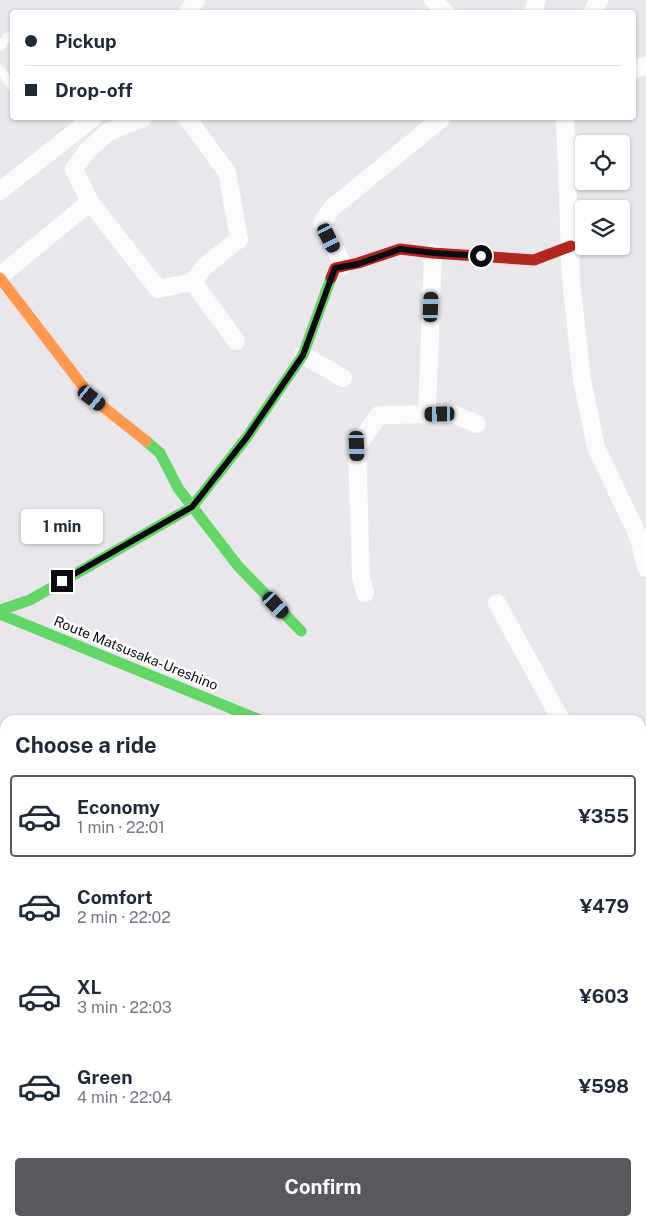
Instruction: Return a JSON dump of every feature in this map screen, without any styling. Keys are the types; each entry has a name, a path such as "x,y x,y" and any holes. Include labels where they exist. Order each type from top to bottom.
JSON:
{"street":[{"path":"433,0 443,10"},
{"path":"0,191 88,120"},
{"path":"138,120 108,132 86,152 74,169 90,202 158,289 193,282 204,267 239,239 227,172 188,120"},
{"path":"343,266 322,224 332,208 440,120"},
{"path":"565,120 571,280 582,380 596,448 643,534 646,568"},
{"path":"90,202 0,277 92,398 160,453 178,488 238,566 301,631"},
{"path":"0,612 30,600 192,507 247,437 303,355 335,268 358,264 400,249 534,260 571,246"},
{"path":"427,414 434,253"},
{"path":"193,282 236,341"},
{"path":"303,355 344,378"},
{"path":"365,593 361,577 357,446 379,415 454,414 477,424"},
{"path":"497,603 558,715"},
{"name":"Route Matsusaka-Ureshino","path":"0,612 248,715"}],"lane":[{"path":"0,47 8,37 10,38"},
{"path":"0,69 10,84"}],"traffic: fast":[{"path":"0,610 30,600 192,507 247,437 303,355 331,278"},
{"path":"146,441 160,453 178,488 238,566 301,631"},
{"path":"0,614 248,715"}],"traffic: slow":[{"path":"0,278 92,398 146,441"}],"traffic: jam":[{"path":"331,278 335,268 358,263 400,249 534,260 571,246"}],"route":[{"path":"62,581 192,507 247,437 303,355 335,268 358,264 400,249 481,256"}]}
